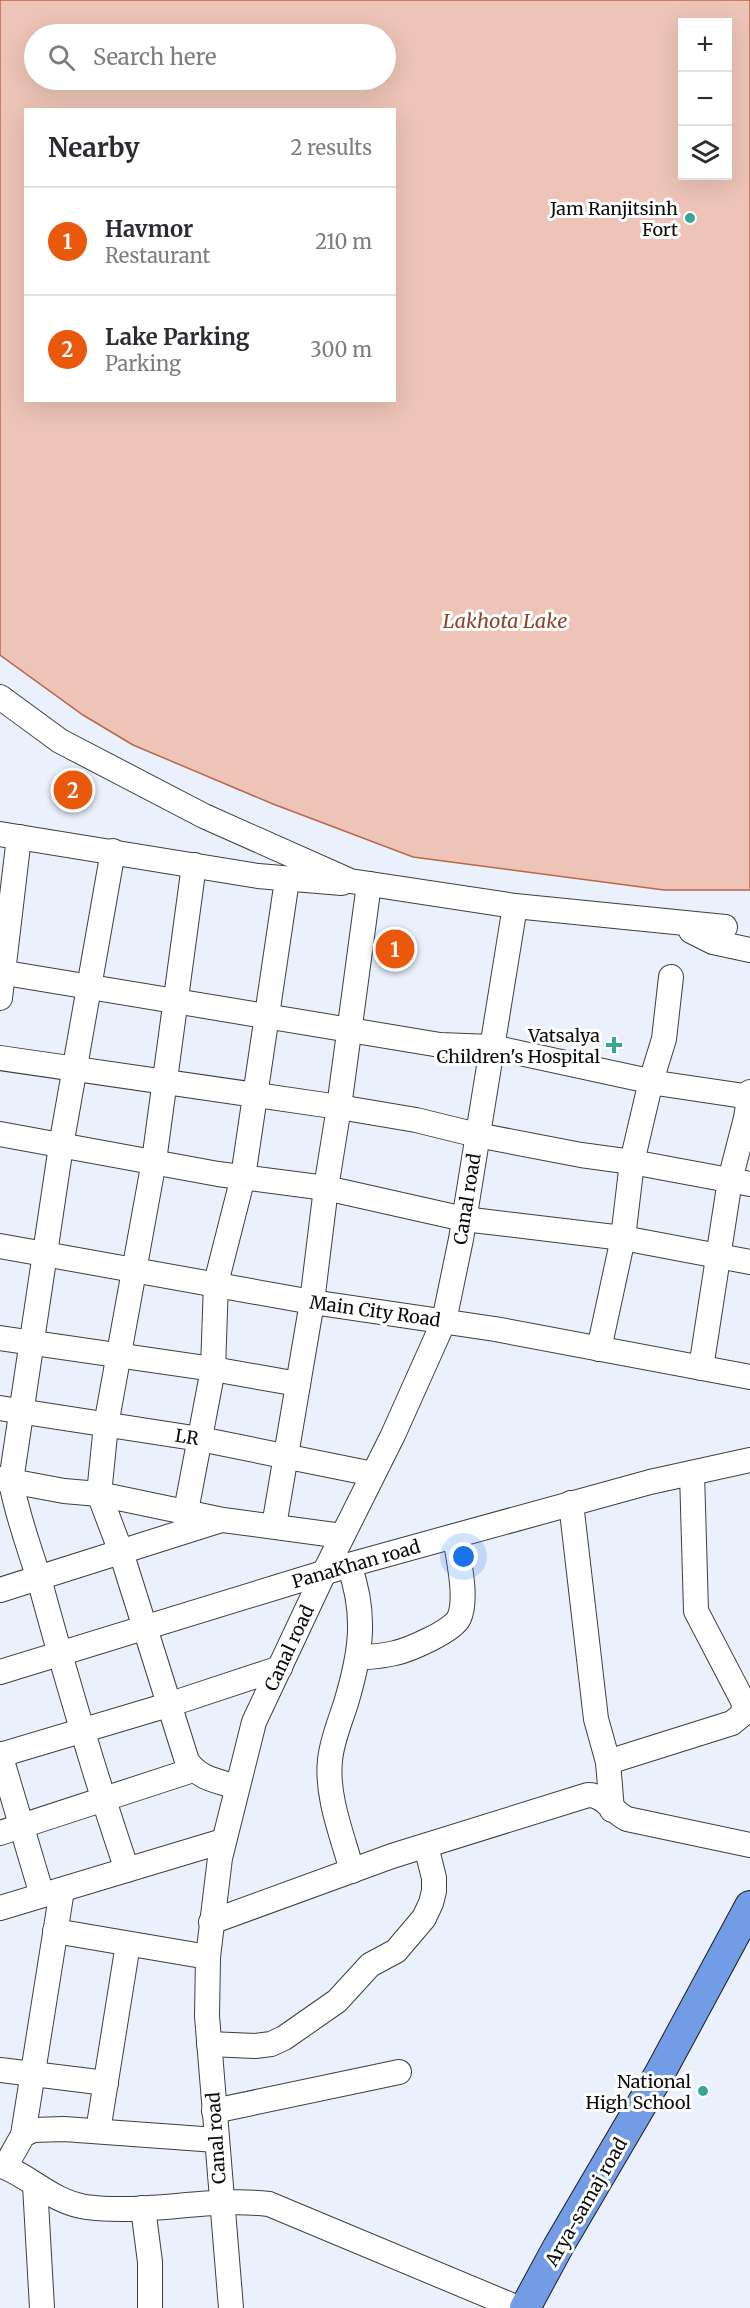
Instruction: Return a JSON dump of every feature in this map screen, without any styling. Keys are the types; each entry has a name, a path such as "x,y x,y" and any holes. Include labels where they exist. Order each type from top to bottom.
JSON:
{"main road":[{"name":"Arya-samaj road","path":"525,2308 660,2073 750,1906"}],"street":[{"path":"0,697 60,741 204,816 350,881 695,931 713,942 750,950"},
{"path":"0,998 10,836 287,879 369,885"},
{"path":"113,853 61,1146 32,1343 11,1410 5,1480 8,1512 38,1578 59,1654 127,1870"},
{"path":"194,865 154,1161 106,1425 99,1494 121,1552 187,1761 193,1770 202,1776 237,1787"},
{"path":"186,1511 213,1369 216,1283 243,1177 287,879"},
{"path":"274,1526 312,1302 369,885"},
{"path":"515,906 725,927"},
{"name":"Canal road","path":"231,2308 207,2016 211,1922 223,1841 254,1722 444,1321 464,1219 515,906"},
{"path":"2,972 440,1045 492,1047 651,1082 750,1097"},
{"path":"599,1348 624,1238 632,1162 664,1039 670,977"},
{"path":"0,1058 339,1107 416,1120 477,1135 581,1155 740,1182"},
{"path":"701,1368 719,1258 740,1182 750,1092"},
{"path":"0,1134 243,1177 326,1188 464,1219 624,1238 719,1258 750,1262"},
{"name":"Main City Road","path":"0,1246 312,1302 444,1321 599,1348 750,1377"},
{"path":"0,1338 213,1369 298,1384"},
{"name":"LR","path":"11,1410 200,1439 373,1474"},
{"name":"PanaKhan road","path":"0,1672 350,1565 650,1482 750,1460"},
{"path":"608,1762 732,1723 743,1714 744,1703 696,1611 692,1473"},
{"path":"5,1480 64,1491 99,1494 223,1520 342,1536"},
{"path":"8,1512 64,1491"},
{"path":"571,1503 596,1719 608,1762 612,1810"},
{"path":"0,1590 223,1520"},
{"path":"358,1658 397,1653 441,1634 456,1624 460,1617 461,1590 455,1536"},
{"path":"350,1565 358,1589 361,1608 358,1658 332,1746 330,1762 333,1795 352,1872"},
{"path":"280,1668 168,1705 0,1755 11,1830 52,1892 55,1932 23,2135 2,2166 64,2200 85,2207 143,2208 244,2201 269,2204 518,2308"},
{"path":"11,1830 193,1770"},
{"path":"211,1922 392,1856 588,1795 601,1798 612,1810 627,1819 750,1845"},
{"path":"0,1908 223,1841"},
{"path":"209,2044 255,2046 271,2044 284,2038 337,2001 370,1965 396,1950 424,1918 431,1903 434,1878 426,1846"},
{"path":"55,1932 208,1957"},
{"path":"98,2131 128,1944"},
{"path":"0,2070 106,2083"},
{"path":"214,2111 399,2072"},
{"path":"23,2135 33,2130 48,2128 216,2140"},
{"path":"35,2185 42,2308"},
{"path":"143,2208 150,2262 150,2308"}],"water":[{"name":"Lakhota Lake","path":"0,0 750,0 750,890 664,890 413,857 273,804 133,745 83,715 0,655"}],"place":[{"name":"Jam Ranjitsinh Fort","path":"690,218"},
{"name":"Lake Parking","path":"73,790"},
{"name":"Havmor","path":"395,949"},
{"name":"Vatsalya Children's Hospital","path":"614,1045"},
{"name":"National High School","path":"703,2091"}]}
